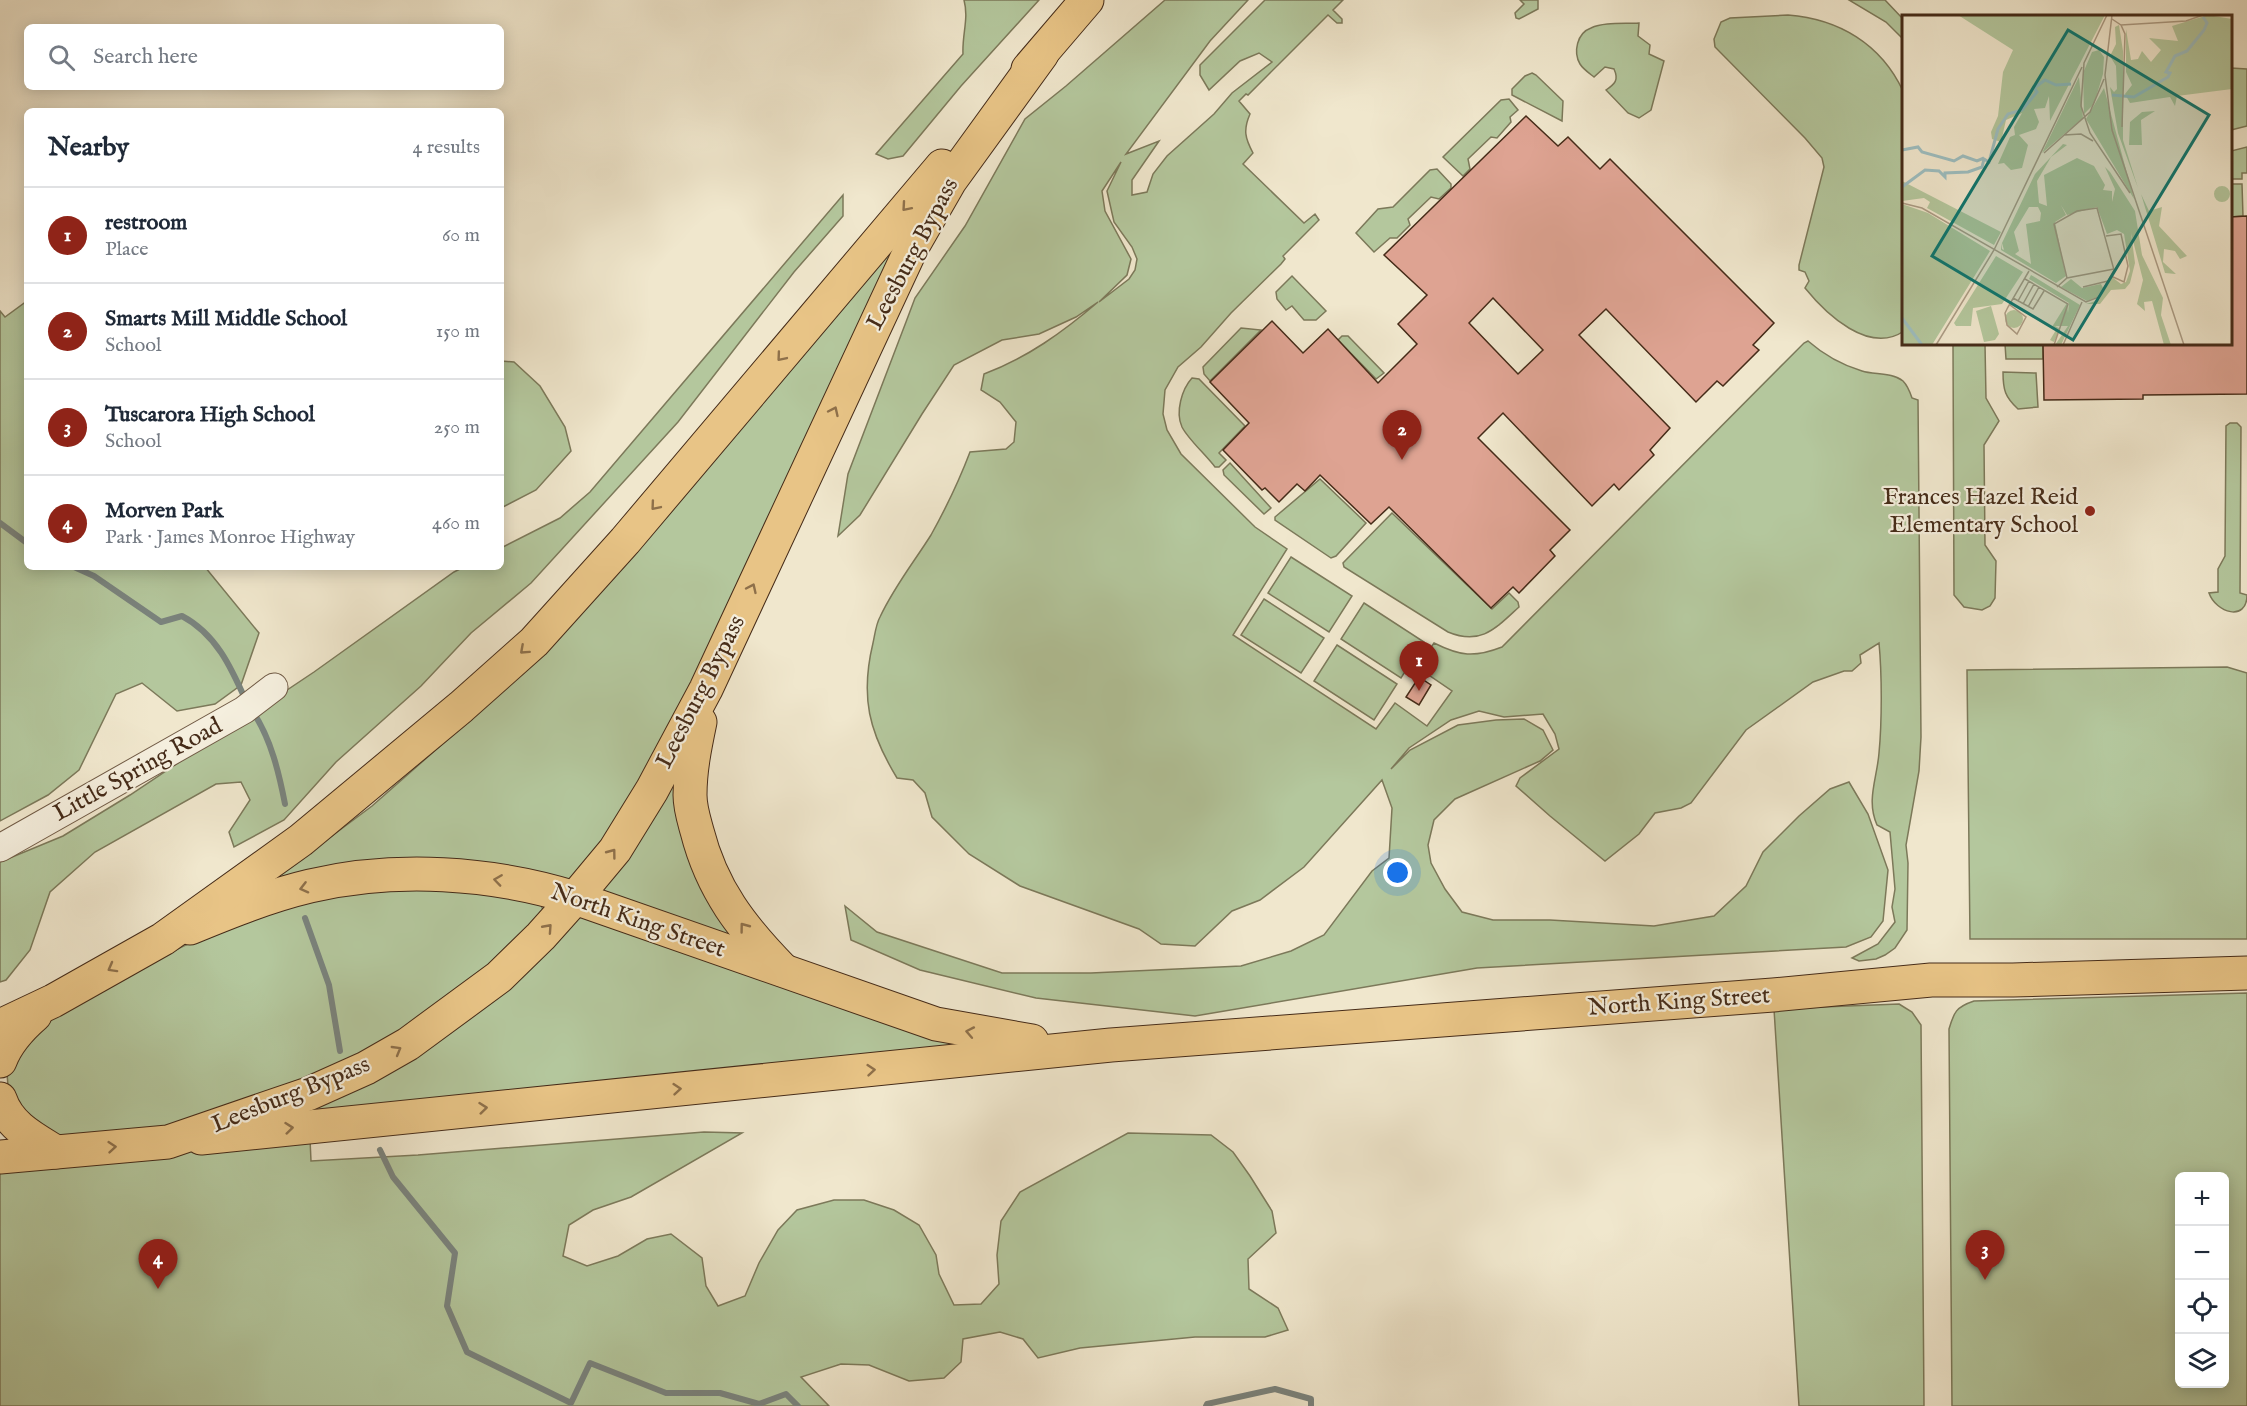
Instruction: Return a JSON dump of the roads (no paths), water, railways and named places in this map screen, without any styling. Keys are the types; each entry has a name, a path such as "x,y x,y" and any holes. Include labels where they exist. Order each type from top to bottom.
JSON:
{"main road":[{"name":"Leesburg Bypass","path":"163,939 301,840 461,707 534,642 626,541 895,219 1088,0"},
{"name":"Leesburg Bypass","path":"168,1142 308,1094 366,1068 408,1044 499,977 575,898 615,850 652,790 706,689 911,249 950,181 1042,54"},
{"path":"706,689 692,762 690,797 702,851 720,892 732,912 753,940 783,970"},
{"name":"North King Street","path":"163,939 271,897 312,886 361,878 447,876 500,880 539,887 575,898 936,1024 1046,1043 1111,1045"},
{"path":"0,1026 53,1000 163,939"},
{"name":"North King Street","path":"168,1142 1111,1045 1773,995 1931,980 2013,980 2247,973"},
{"path":"0,1061 14,1035 53,1000"},
{"path":"0,1099 6,1113 17,1126 56,1152"},
{"path":"0,1157 168,1142"}],"street":[{"name":"Little Spring Road","path":"0,848 258,700"}],"waterway":[{"path":"0,523 24,541"},
{"path":"81,570 94,576 161,622 182,616 194,623 221,653 246,701"},
{"path":"253,712 269,745 285,804"},
{"path":"305,918 329,985 340,1051"},
{"path":"380,1150 393,1177 455,1253 447,1306 467,1352 571,1403 590,1363 666,1393 720,1393 759,1404 786,1394 798,1406"},
{"path":"1206,1406 1275,1389 1311,1399 1311,1406"}],"place":[{"name":"Smarts Mill Middle School","path":"1402,460"},
{"name":"Frances Hazel Reid Elementary School","path":"2090,511"},
{"name":"restroom","path":"1419,691"},
{"name":"Tuscarora High School","path":"1985,1280"},
{"name":"Morven Park","path":"158,1289"}]}
